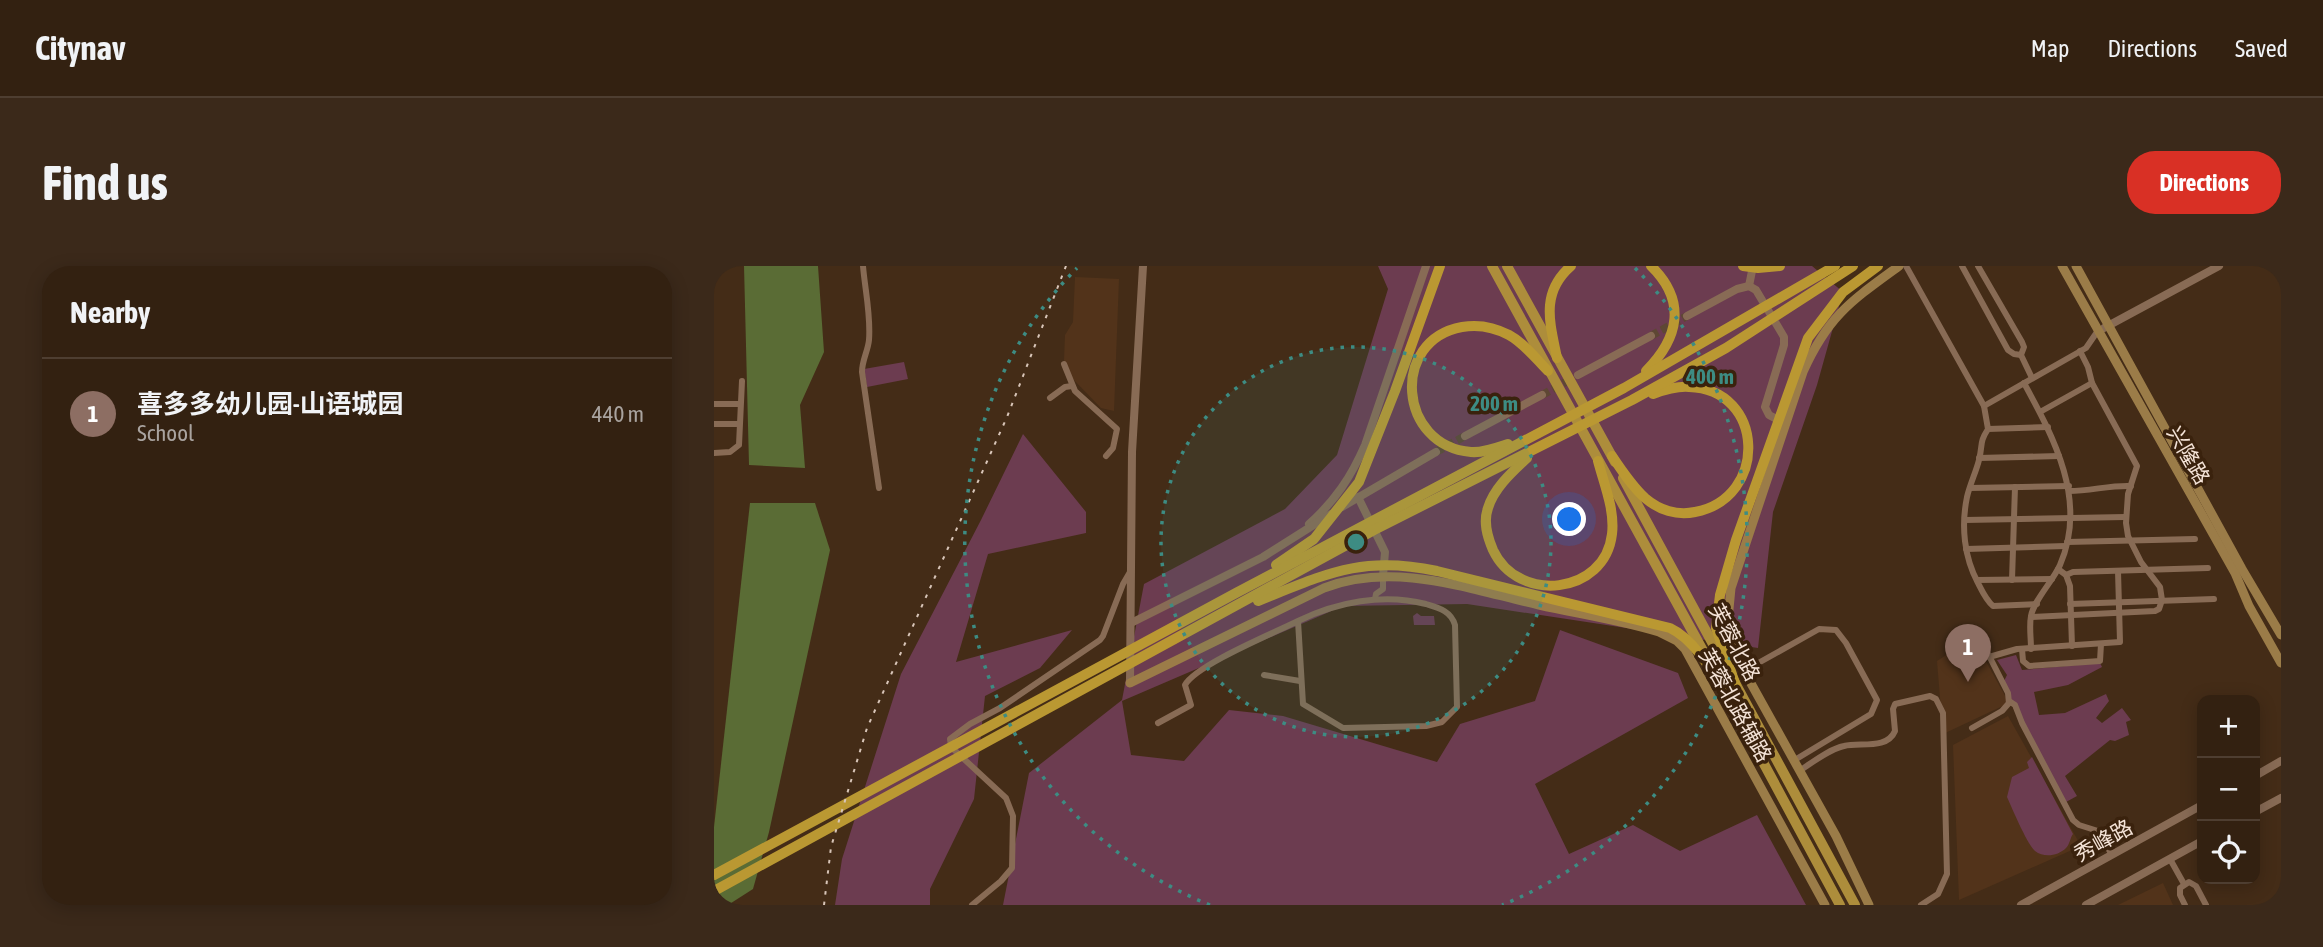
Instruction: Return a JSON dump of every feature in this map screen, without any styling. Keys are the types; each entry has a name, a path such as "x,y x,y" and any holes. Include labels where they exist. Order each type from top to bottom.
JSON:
{"highway":[{"path":"1236,593 1314,539 1359,482 1440,266"},
{"path":"1557,358 1548,313 1550,299 1556,283 1571,266"},
{"path":"1621,390 1653,364 1666,348 1672,332 1675,303 1669,289 1651,266"},
{"path":"1743,266 1780,266"},
{"path":"714,891 1224,614 1547,428 1720,334 1835,266"},
{"path":"714,875 1236,593 1420,502 1534,451 1628,402 1726,348 1853,266"},
{"path":"1736,686 1716,628 1720,595 1736,540 1808,338 1843,292 1878,266"},
{"path":"1530,438 1472,452 1438,440 1422,424 1412,403 1414,372 1420,358 1438,336 1453,329 1471,326 1488,326 1509,335 1548,371"},
{"path":"1612,456 1633,486 1646,499 1663,510 1679,513 1709,509 1721,503 1734,491 1745,473 1749,448 1747,434 1737,411 1726,400 1703,389 1691,387 1663,391 1628,402"},
{"path":"1534,451 1506,477 1488,506 1486,517 1488,539 1497,560 1508,572 1524,582 1537,585 1555,586 1582,577 1601,561 1608,549 1612,536 1612,517 1598,461"},
{"path":"1224,614 1337,570 1406,565 1463,576 1664,626 1678,632 1695,648 1733,706"}],"main road":[{"name":"芙蓉北路","path":"1492,266 1840,905"},
{"name":"芙蓉北路","path":"1507,266 1855,905"},
{"name":"芙蓉北路辅路","path":"1869,905 1836,836 1744,671 1730,631 1729,604 1731,588 1803,372 1815,345 1839,312 1899,266"},
{"name":"兴隆路","path":"2062,266 2229,562 2249,606 2281,663"},
{"name":"兴隆路","path":"2076,266 2281,635"},
{"name":"芙蓉北路辅路","path":"1130,683 1324,588 1356,578 1406,577 1447,584 1648,629 1677,641 1685,649 1825,905"}],"street":[{"path":"863,266 870,334 862,372 878,488"},
{"path":"1130,683 1133,430 1143,266"},
{"path":"1263,557 1324,510 1340,493 1353,472 1365,445 1426,266"},
{"path":"1749,286 1753,266"},
{"path":"1906,266 1984,405 1988,429 1982,437 1965,520 1966,549 1977,580 1993,606 2037,604"},
{"path":"1962,266 2008,350 2021,355"},
{"path":"1979,266 2022,342 2024,347 2021,355 2032,378"},
{"path":"1984,405 2086,348 2098,331 2219,266"},
{"path":"1687,316 1737,289 1749,286 1756,290 1784,337 1765,407 1769,415 1787,424"},
{"path":"1578,375 1651,335"},
{"path":"2031,617 2157,610 2162,600 2160,587 2146,570 2130,540 2125,517 2128,494 2137,469 2136,462 2092,383 2080,351"},
{"path":"1064,364 1072,386 1117,429 1133,430"},
{"path":"714,453 730,452 737,448 740,442 742,381"},
{"path":"2024,383 2048,427 2069,488 2067,544 2058,569 2031,617 2031,649"},
{"path":"2040,412 2092,383"},
{"path":"1050,398 1065,387 1072,386"},
{"path":"1465,436 1542,395"},
{"path":"714,404 740,404"},
{"path":"714,424 739,424"},
{"path":"1988,429 2048,427"},
{"path":"1107,456 1113,448 1117,429"},
{"path":"1131,623 1263,557 1436,452"},
{"path":"1979,458 2059,456"},
{"path":"1970,488 2069,488 2091,491 2111,485 2131,486"},
{"path":"2012,580 2015,487"},
{"path":"1358,497 1385,552 1383,589"},
{"path":"1965,520 2125,517"},
{"path":"1966,549 2194,539"},
{"path":"2066,575 2073,572 2208,568"},
{"path":"2058,569 2066,575 2070,586 2072,646"},
{"path":"1989,657 2022,649 2120,642 2118,571"},
{"path":"972,905 1012,868 1013,816 1006,798 951,747 950,739 1100,640 1130,572"},
{"path":"1977,580 2052,579"},
{"path":"1375,599 1383,589"},
{"path":"1383,589 1391,600"},
{"path":"1158,723 1191,705 1185,685 1192,676 1298,621 1336,606 1375,599 1408,600 1438,608 1453,620 1457,707 1442,722 1431,725 1343,728 1303,704 1298,621"},
{"path":"2070,604 2214,599"},
{"path":"1744,671 1819,629 1836,630 1846,643 1877,700 1875,708 1871,714 1793,761"},
{"path":"1972,728 2006,708 2009,701 2008,693 1982,642"},
{"path":"2022,649 2023,661 2029,666 2100,661 2101,644"},
{"path":"1264,675 1300,681"},
{"path":"1799,771 1842,746 1876,744 1890,739 1895,731 1895,704 1930,696 1936,699 1943,713 1947,874 1938,894 1921,905"},
{"path":"2009,701 2015,705 2073,820 2079,825 2098,831 2112,855"},
{"path":"2260,773 2281,761"},
{"path":"2260,809 2281,798"},
{"name":"秀峰路","path":"2021,905 2197,808"},
{"path":"2086,905 2197,844"},
{"path":"2170,859 2184,884"},
{"path":"2185,905 2179,892 2180,886 2184,884 2194,884 2207,905"}],"shaded area":[{"path":"744,266 818,266 824,352 800,405 805,468 749,465"},
{"path":"1378,266 1812,266 1843,292 1817,385 1773,512 1758,648 1467,604 1343,606 1122,701 1131,755 1184,761 1229,710 1283,716 1437,762 1460,724 1535,701 1560,630 1678,673 1688,698 1535,784 1569,854 1633,825 1680,851 1757,815 1806,905 1003,905 1029,773 1122,700 1144,584 1285,509 1337,455 1388,289"},
{"path":"1075,277 1119,279 1114,411 1101,408 1071,377 1064,360 1065,335 1073,322"},
{"path":"904,362 908,379 867,387 864,369"},
{"path":"1023,434 1086,512 1086,533 988,554 956,662 1072,630 1040,668 985,696 974,799 930,889 930,905 835,905 842,859 901,674"},
{"path":"750,503 815,503 830,550 769,832 753,889 728,905 714,905 714,827"},
{"path":"1417,613 1421,616 1434,616 1435,625 1414,625 1413,616"},
{"path":"1973,638 2009,703 1943,734 1937,661"},
{"path":"2016,655 2022,670 2100,663 2102,667 2068,685 2034,692 2039,715 2065,713 2106,694 2109,701 2096,718 2102,723 2122,708 2131,720 2126,722 2129,735 2115,741 2110,740 2065,776 2077,796 2066,802 2012,702 2004,681 2007,675 1997,660"},
{"path":"2008,716 2081,846 1959,900 1953,745"},
{"path":"2032,757 2073,834 2066,848 2055,854 2043,855 2035,851 2007,797 2012,777 2029,768 2027,762"},
{"path":"2163,883 2173,905 2118,905"}],"tunnel":[{"path":"1651,336 1687,316"},
{"path":"1542,395 1573,378"},
{"path":"1436,452 1465,436"}],"railway":[{"path":"824,905 831,847 867,728 1007,417 1066,266"}],"place":[{"name":"喜多多幼儿园-山语城园","path":"1968,682"}]}
